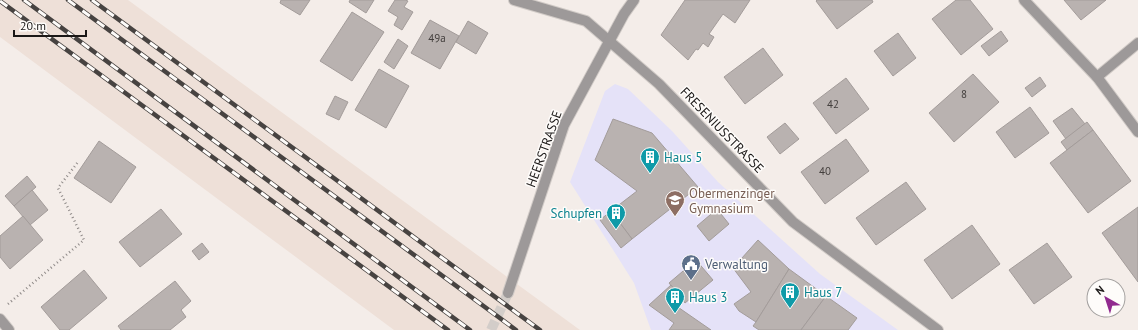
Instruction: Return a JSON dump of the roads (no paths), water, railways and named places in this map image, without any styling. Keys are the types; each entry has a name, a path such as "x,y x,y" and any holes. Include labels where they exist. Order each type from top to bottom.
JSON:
{"street":[{"name":"FRESENIUSSTRASSE","path":"514,0 586,20 658,84 793,222 938,330"},
{"name":"HEERSTRASSE","path":"508,293 564,125 624,14 634,0"},
{"path":"1024,0 1097,77 1138,132"},
{"path":"1097,77 1138,43"},
{"path":"0,319 9,330"}],"tunnel":[{"path":"491,330 508,293"}],"railway":[{"path":"24,0 470,330"},
{"path":"68,0 516,330"},
{"path":"92,0 540,330"},
{"path":"0,1 448,330"}],"place":[{"name":"Haus 5","path":"650,174"},
{"name":"Obermenzinger Gymnasium","path":"675,217"},
{"name":"Schupfen","path":"616,230"},
{"name":"Verwaltung","path":"691,281"},
{"name":"Haus 7","path":"790,309"},
{"name":"Haus 3","path":"675,314"}]}
